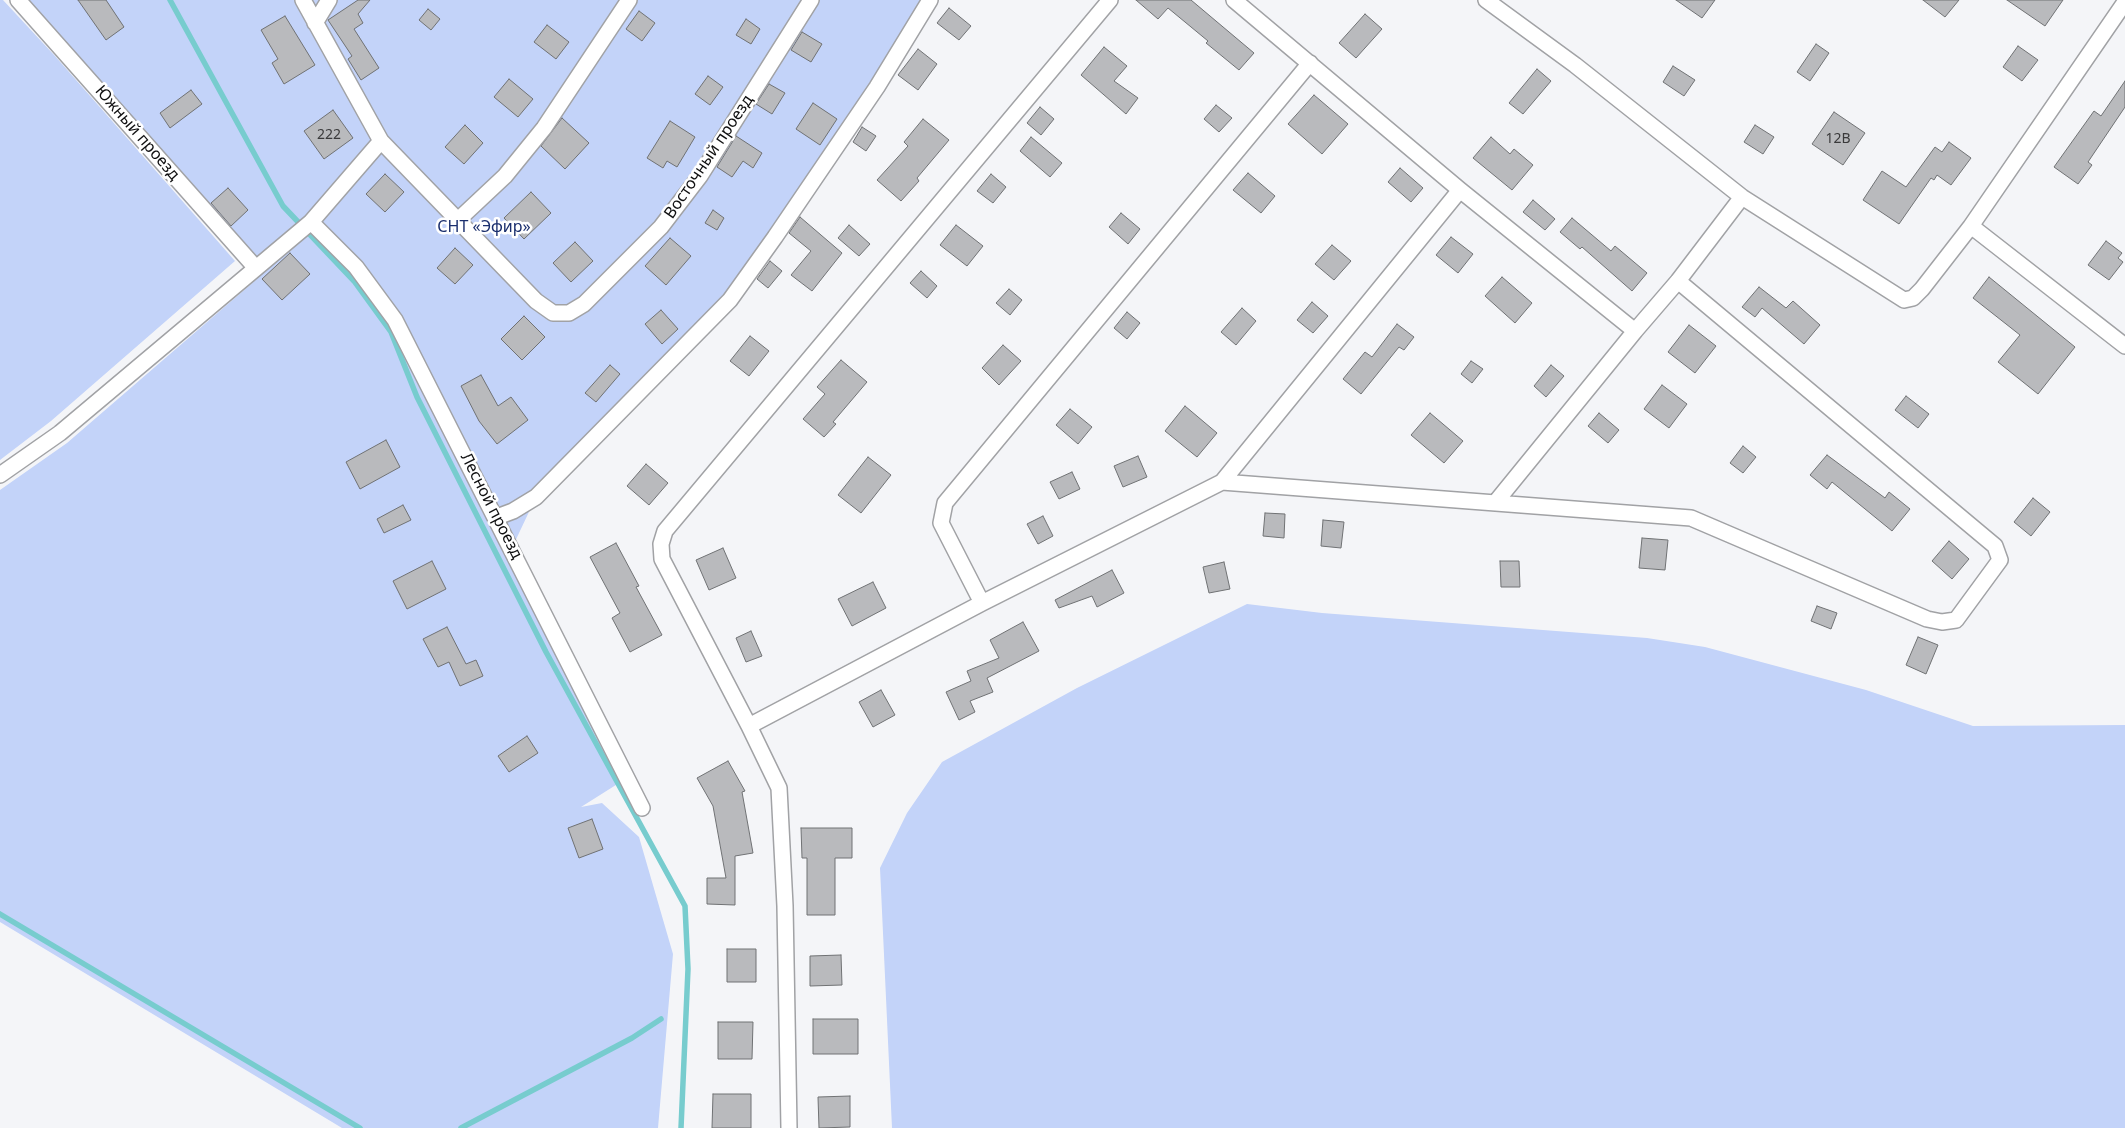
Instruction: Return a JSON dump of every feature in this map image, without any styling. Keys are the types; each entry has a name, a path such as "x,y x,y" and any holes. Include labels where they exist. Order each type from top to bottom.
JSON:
{"street":[{"name":"Южный проезд","path":"18,0 255,267"},
{"path":"302,0 380,141 457,221 505,176 544,128 629,0"},
{"path":"315,23 329,0"},
{"name":"Восточный проезд","path":"457,221 536,301 553,313 569,312 584,304 661,227 700,176 811,0"},
{"path":"497,517 513,511 536,498 730,300 775,238 871,95 930,0"},
{"path":"789,1128 785,906 779,788 662,559 661,544 665,531 1110,0"},
{"path":"1234,0 1460,190 1634,331"},
{"path":"1486,0 1575,65 1742,197 1904,300 1912,298 1922,289 1971,226 2125,2"},
{"path":"982,603 941,523 945,503 1310,63"},
{"path":"0,476 60,433 255,267 311,222 380,141"},
{"path":"749,726 982,603 1222,482 1460,190"},
{"path":"1495,503 1634,331 1678,282 1742,197"},
{"name":"Лесной проезд","path":"311,222 356,267 395,320 497,517 642,808"},
{"path":"1971,226 2125,346"},
{"path":"1222,482 1692,518 1927,619 1942,622 1956,620 2000,560 1995,546 1678,282"}],"green space":[{"path":"0,0 3,0 55,56 235,261 51,421 0,460"},
{"name":"СНТ «Эфир»","path":"18,0 930,0 730,300 536,497 511,550 627,778 581,807 602,803 639,837 673,954 658,1128 342,1128 0,922 0,490 67,443 258,278 255,267"},
{"path":"1247,604 1322,613 1647,638 1705,647 1866,690 1973,726 2125,725 2125,1128 892,1128 880,868 907,813 942,762 1077,688"}],"building":[{"path":"78,0 106,0 124,27 106,40"},
{"path":"358,0 370,0 358,14 363,23 354,29 379,68 361,80 348,59 352,56 328,20"},
{"path":"1136,0 1191,0 1254,53 1239,70 1168,8 1158,19"},
{"path":"1676,0 1715,0 1702,18"},
{"path":"1923,0 1959,0 1945,17"},
{"path":"2007,0 2063,0 2045,26"},
{"path":"949,8 971,26 959,40 937,23"},
{"path":"428,9 440,19 431,30 419,20"},
{"path":"639,11 655,23 642,41 626,29"},
{"path":"1365,14 1382,29 1356,58 1339,43"},
{"path":"285,16 315,65 284,84 272,63 278,59 261,30"},
{"path":"746,19 760,29 751,44 736,35"},
{"path":"547,25 569,42 556,59 534,42"},
{"path":"802,32 822,44 811,62 791,50"},
{"path":"1816,44 1829,53 1810,81 1797,72"},
{"path":"2018,46 2038,60 2022,81 2003,67"},
{"path":"1104,47 1127,66 1114,81 1138,98 1126,114 1081,75"},
{"path":"918,49 937,64 918,90 898,75"},
{"path":"1673,66 1695,80 1684,96 1663,82"},
{"path":"1537,69 1551,81 1523,114 1509,103"},
{"path":"708,76 723,87 710,105 695,94"},
{"path":"509,79 533,99 518,117 494,97"},
{"path":"2125,81 2125,107 2088,162 2092,165 2078,184 2054,167 2094,111 2101,116"},
{"path":"769,84 785,93 772,114 756,104"},
{"path":"191,90 202,104 170,128 160,113"},
{"path":"1314,95 1348,124 1322,154 1288,124"},
{"path":"813,103 837,119 820,145 796,129"},
{"path":"1216,105 1232,118 1219,132 1204,119"},
{"path":"1040,107 1054,119 1041,135 1027,123"},
{"path":"333,110 353,138 324,159 304,131"},
{"path":"1834,112 1865,133 1843,165 1812,144"},
{"path":"562,118 589,143 565,169 541,146"},
{"path":"923,119 949,140 917,178 919,181 901,201 877,180 908,146 904,142"},
{"path":"670,121 695,137 677,167 667,161 663,168 647,158"},
{"path":"465,125 483,143 464,164 445,147"},
{"path":"1755,125 1774,137 1763,154 1744,142"},
{"path":"862,127 876,136 866,151 853,142"},
{"path":"736,136 762,153 753,168 743,161 732,177 717,167"},
{"path":"1031,137 1062,163 1050,177 1020,151"},
{"path":"1491,137 1510,154 1514,149 1533,165 1512,190 1473,158"},
{"path":"1949,142 1971,158 1951,185 1937,175 1934,180 1931,178 1899,224 1863,200 1882,171 1906,187 1935,147 1942,152"},
{"path":"1400,168 1423,188 1411,202 1388,182"},
{"path":"1248,173 1275,196 1261,213 1233,190"},
{"path":"385,174 404,192 385,212 366,194"},
{"path":"991,174 1006,187 993,203 977,191"},
{"path":"228,188 248,210 231,226 211,203"},
{"path":"531,192 551,213 524,239 504,218"},
{"path":"1533,200 1555,219 1545,230 1523,212"},
{"path":"713,210 724,218 717,230 705,223"},
{"path":"1121,213 1140,229 1128,244 1109,227"},
{"path":"800,217 842,253 812,291 791,275 811,251 789,233"},
{"path":"1572,218 1611,251 1615,246 1647,273 1632,291 1582,247 1580,249 1560,232"},
{"path":"849,225 870,244 859,256 838,238"},
{"path":"956,225 983,246 967,266 940,245"},
{"path":"1451,237 1473,254 1458,273 1436,255"},
{"path":"670,238 691,256 666,285 645,266"},
{"path":"2106,241 2122,253 2118,258 2123,262 2109,280 2088,265"},
{"path":"575,242 593,261 571,282 553,263"},
{"path":"1332,245 1351,261 1334,280 1315,264"},
{"path":"455,248 473,265 455,284 437,268"},
{"path":"290,253 310,274 282,300 262,279"},
{"path":"770,261 782,271 768,288 757,279"},
{"path":"921,271 937,286 927,298 910,283"},
{"path":"1502,277 1532,303 1515,323 1485,296"},
{"path":"1989,277 2075,347 2038,394 1998,362 2020,335 1973,298"},
{"path":"1759,287 1786,308 1793,301 1820,325 1804,344 1762,308 1755,317 1742,307"},
{"path":"1009,289 1022,300 1010,315 996,303"},
{"path":"1312,302 1328,316 1313,333 1297,320"},
{"path":"1242,308 1256,321 1236,345 1221,332"},
{"path":"661,310 678,329 662,344 645,324"},
{"path":"1127,312 1140,323 1127,339 1114,328"},
{"path":"524,316 545,337 522,360 501,339"},
{"path":"1397,324 1414,337 1404,350 1399,347 1361,394 1343,379 1365,352 1372,357"},
{"path":"1689,325 1716,346 1695,373 1668,352"},
{"path":"750,336 769,351 749,376 730,361"},
{"path":"1003,345 1021,361 999,385 982,368"},
{"path":"841,360 867,382 833,422 836,424 824,437 803,419 825,394 817,387"},
{"path":"1471,361 1483,369 1472,383 1461,374"},
{"path":"610,365 620,374 596,402 585,393"},
{"path":"1551,365 1564,376 1546,397 1534,386"},
{"path":"481,375 498,406 511,397 528,420 497,444 479,421 461,386"},
{"path":"1662,385 1687,404 1669,428 1644,409"},
{"path":"1906,396 1929,414 1918,428 1895,410"},
{"path":"1185,406 1217,433 1197,457 1165,431"},
{"path":"1070,409 1092,427 1078,444 1056,425"},
{"path":"1430,413 1463,441 1444,463 1411,435"},
{"path":"1599,413 1619,430 1608,443 1588,426"},
{"path":"386,440 400,467 360,489 346,462"},
{"path":"1743,446 1756,457 1743,473 1730,463"},
{"path":"1827,455 1885,498 1889,492 1910,509 1892,531 1832,482 1827,489 1810,475"},
{"path":"1138,456 1147,477 1123,487 1114,466"},
{"path":"868,457 891,475 861,513 838,495"},
{"path":"646,464 668,483 649,505 627,486"},
{"path":"1072,472 1080,489 1059,499 1050,482"},
{"path":"2033,498 2050,512 2031,536 2014,522"},
{"path":"403,505 411,520 384,533 377,519"},
{"path":"1265,513 1285,514 1284,538 1263,536"},
{"path":"1043,516 1053,536 1038,544 1027,524"},
{"path":"1323,520 1344,522 1341,548 1321,546"},
{"path":"1642,538 1668,540 1665,570 1639,568"},
{"path":"1949,541 1969,559 1952,579 1932,561"},
{"path":"616,543 639,586 636,587 662,635 630,652 612,618 620,613 590,557"},
{"path":"723,548 736,578 709,590 696,560"},
{"path":"432,561 446,589 407,609 393,581"},
{"path":"1500,561 1519,561 1520,587 1501,587"},
{"path":"1224,562 1230,589 1209,593 1203,567"},
{"path":"1112,570 1124,593 1097,607 1092,596 1059,608 1055,600"},
{"path":"873,582 886,608 852,626 838,599"},
{"path":"1817,606 1837,613 1831,629 1811,621"},
{"path":"1023,622 1039,651 987,678 993,692 970,701 975,712 959,720 946,692 971,681 967,671 999,658 990,640"},
{"path":"447,627 466,664 476,660 483,676 460,686 449,662 438,667 423,639"},
{"path":"751,631 762,656 746,662 736,638"},
{"path":"1918,637 1938,645 1926,674 1906,665"},
{"path":"881,690 895,715 873,727 859,702"},
{"path":"527,736 538,753 509,772 498,756"},
{"path":"728,761 745,791 742,792 753,853 735,856 735,905 707,904 707,878 726,878 713,806 697,778"},
{"path":"592,819 603,849 579,858 568,828"},
{"path":"801,828 852,828 852,858 835,858 835,915 807,915 807,858 802,858"},
{"path":"727,949 756,949 756,982 727,982"},
{"path":"841,955 842,985 810,986 810,956"},
{"path":"813,1019 858,1019 858,1054 813,1054"},
{"path":"718,1022 753,1022 752,1059 718,1059"},
{"path":"713,1094 751,1094 751,1128 712,1128"},
{"path":"850,1096 850,1127 819,1128 818,1097"}],"waterway":[{"path":"170,0 283,206 354,281 391,332 417,397 546,652 685,906 688,969 681,1128"},
{"path":"0,914 360,1128"},
{"path":"461,1128 632,1038 661,1019"}]}
